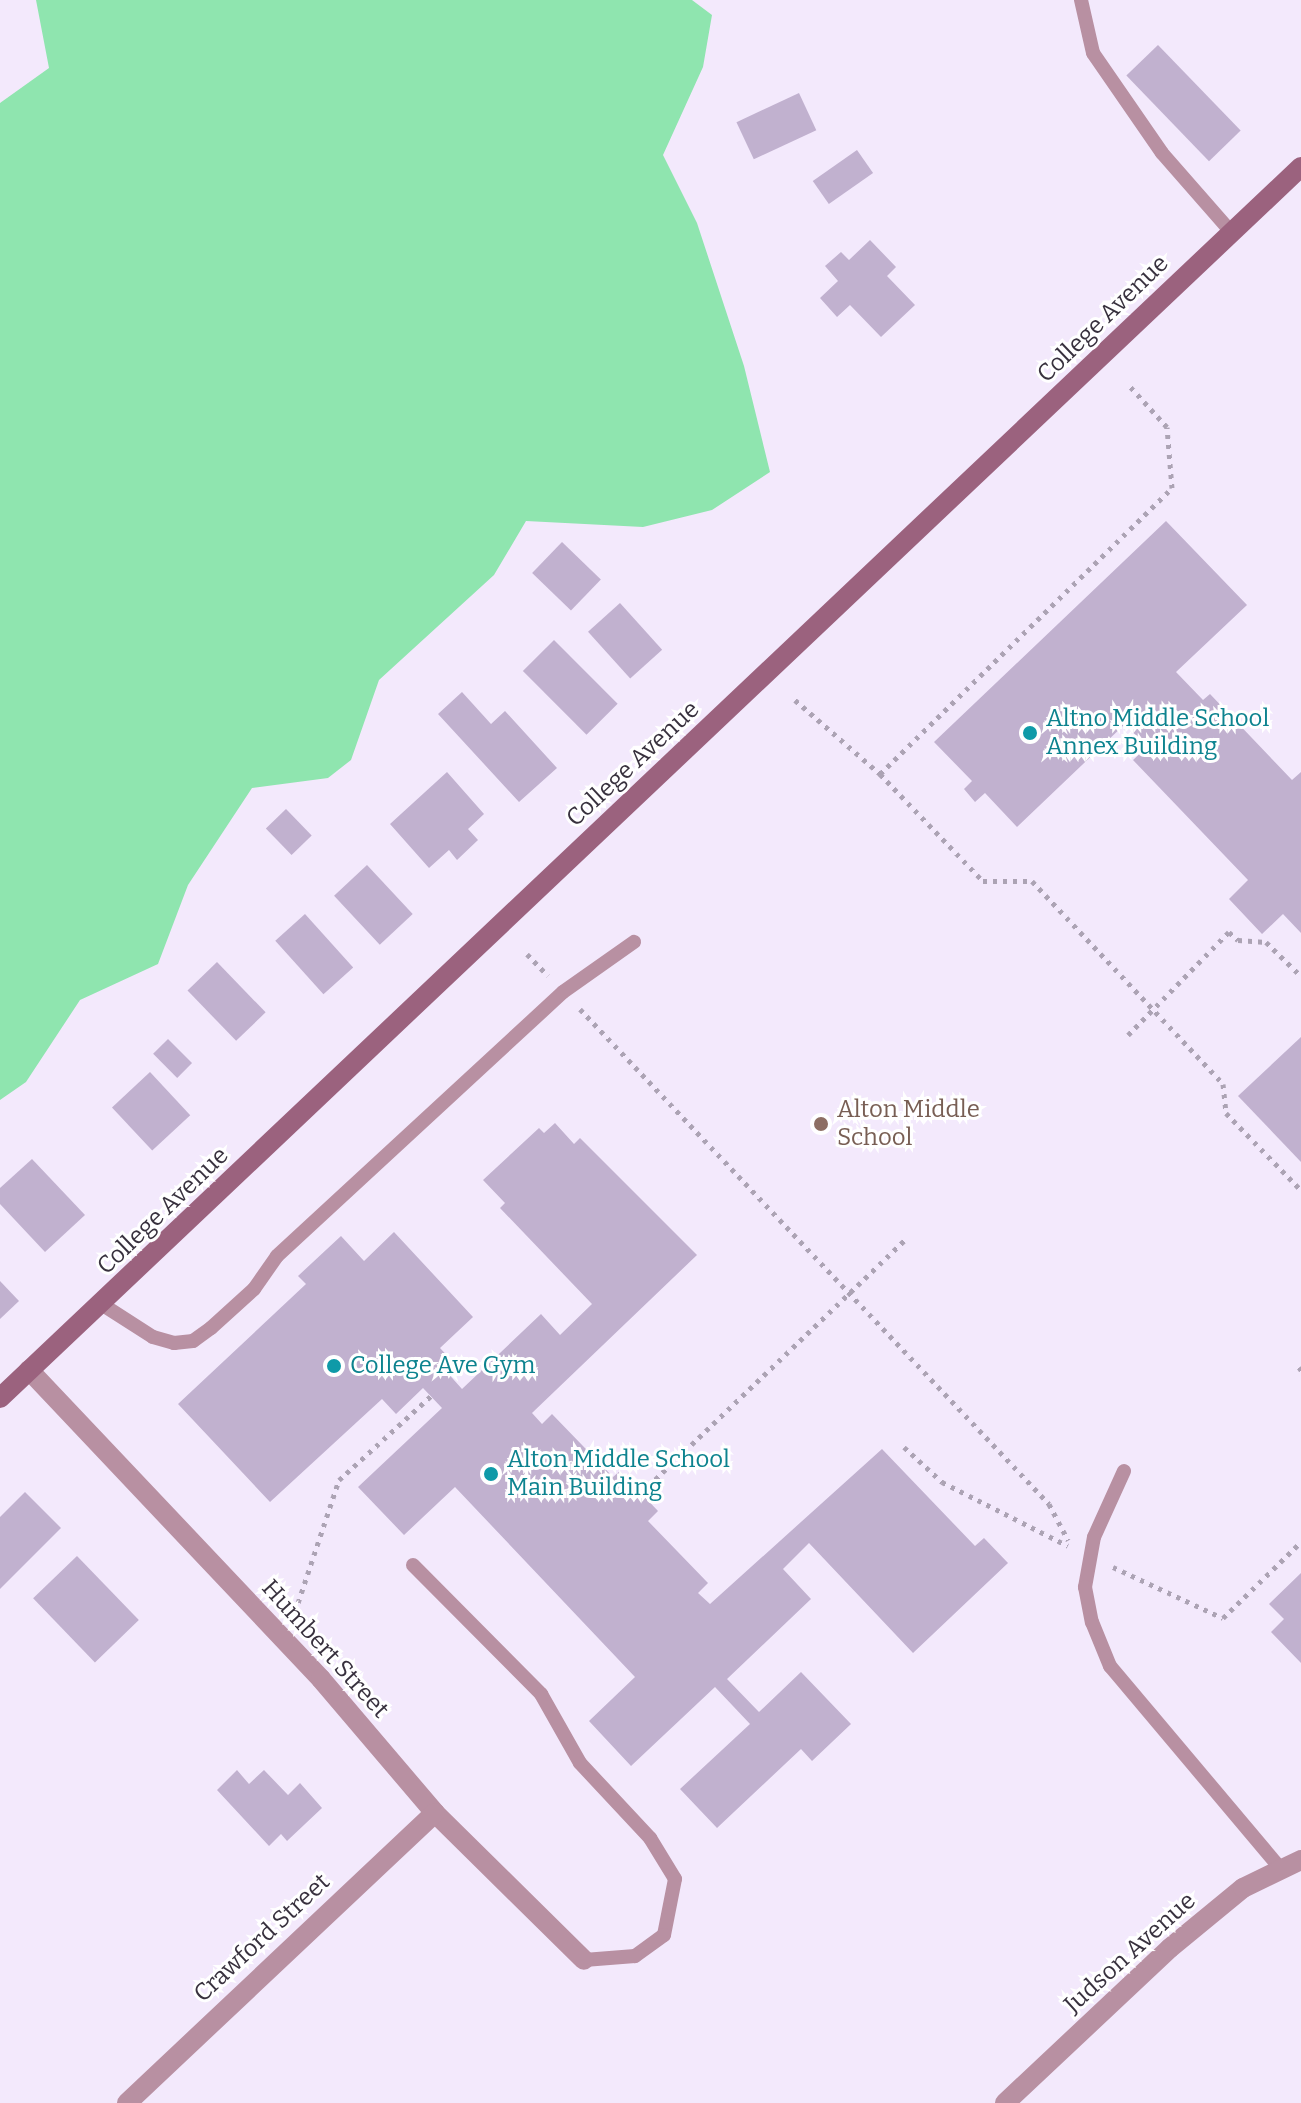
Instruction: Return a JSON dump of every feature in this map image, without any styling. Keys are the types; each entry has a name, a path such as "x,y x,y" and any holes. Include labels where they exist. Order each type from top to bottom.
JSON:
{"main road":[{"name":"College Avenue","path":"0,1398 103,1305 1301,167"}],"street":[{"name":"Humbert Street","path":"29,1370 288,1645 435,1813 584,1960"},
{"name":"Crawford Street","path":"127,2103 435,1813"},
{"name":"Judson Avenue","path":"1005,2103 1170,1948 1243,1888 1279,1867 1301,1860"}],"lane":[{"path":"1081,0 1093,53 1162,153 1232,233"},
{"path":"103,1305 153,1337 174,1343 193,1341 254,1289 277,1256 563,992 634,942"},
{"path":"1124,1471 1094,1537 1085,1587 1110,1666 1279,1867"},
{"path":"413,1565 541,1694 580,1763 650,1838 675,1879 664,1935 635,1956 584,1960"}],"path":[{"path":"880,774 1172,488 1167,427 1127,383"},
{"path":"795,700 880,774 983,881 1032,881 1223,1084 1226,1113 1301,1190"},
{"path":"1128,1035 1229,932 1238,940 1266,942 1301,976"},
{"path":"527,954 1049,1504 1072,1548"},
{"path":"641,1493 905,1240"},
{"path":"288,1645 301,1586 339,1480 431,1396"},
{"path":"904,1447 942,1482 1072,1548 1223,1618 1301,1542"}],"green space":[{"path":"36,0 692,0 712,15 703,67 663,155 697,223 744,366 770,472 712,510 643,527 526,521 494,575 379,680 351,760 328,778 252,788 188,885 158,964 80,1000 26,1082 0,1100 0,103 49,68"}],"building":[{"path":"1158,45 1241,131 1209,161 1126,76"},
{"path":"799,93 816,130 754,159 736,122"},
{"path":"857,150 873,173 829,204 813,181"},
{"path":"870,240 896,267 887,276 915,305 881,337 850,305 837,317 820,298 838,281 825,266 841,252 849,260"},
{"name":"Altno Middle School Annex Building","path":"1166,521 1247,605 1176,672 1203,700 1210,694 1292,780 1301,772 1301,933 1283,914 1262,934 1229,899 1248,880 1133,760 1147,747 1125,724 1017,827 985,793 975,802 964,789 972,781 934,742"},
{"path":"562,542 601,580 571,610 532,573"},
{"path":"620,603 662,650 630,679 588,632"},
{"path":"554,640 618,704 587,735 523,671"},
{"path":"462,692 491,724 505,711 557,768 519,802 438,714"},
{"path":"447,772 484,814 468,829 478,840 457,860 449,850 429,868 390,824"},
{"path":"286,809 312,836 292,855 266,828"},
{"path":"367,865 413,914 380,945 334,896"},
{"path":"305,914 353,968 323,994 275,941"},
{"path":"217,962 266,1012 236,1041 188,990"},
{"path":"1301,1037 1301,1162 1238,1096"},
{"path":"168,1039 192,1063 177,1078 153,1054"},
{"path":"150,1072 190,1115 152,1151 112,1107"},
{"name":"Alton Middle School Main Building","path":"555,1123 574,1144 580,1138 697,1255 532,1413 542,1424 552,1414 613,1477 620,1471 658,1511 648,1521 708,1583 698,1593 710,1604 882,1449 975,1546 984,1538 1008,1563 913,1653 809,1543 783,1569 811,1599 727,1679 759,1712 801,1672 851,1724 812,1761 801,1749 717,1828 680,1789 750,1724 715,1687 631,1766 589,1721 635,1677 455,1487 404,1535 358,1487 442,1408 423,1388 396,1414 382,1399 270,1502 178,1404 306,1284 298,1276 341,1236 364,1261 394,1232 473,1317 440,1348 453,1362 445,1370 462,1389 541,1314 560,1335 592,1304 500,1208 505,1203 483,1180 539,1128 544,1133"},
{"path":"32,1159 85,1215 45,1252 0,1204 0,1188"},
{"path":"0,1281 19,1301 0,1319"},
{"path":"25,1492 61,1528 0,1589 0,1517"},
{"path":"77,1556 139,1620 95,1662 33,1598"},
{"path":"1301,1573 1301,1663 1271,1632 1284,1619 1269,1604"},
{"path":"237,1770 249,1784 264,1770 288,1795 300,1783 322,1808 287,1841 281,1834 269,1846 217,1790"}],"place":[{"name":"Altno Middle School Annex Building","path":"1030,733"},
{"name":"Alton Middle School","path":"821,1124"},
{"name":"College Ave Gym","path":"334,1366"},
{"name":"Alton Middle School Main Building","path":"491,1474"}]}
